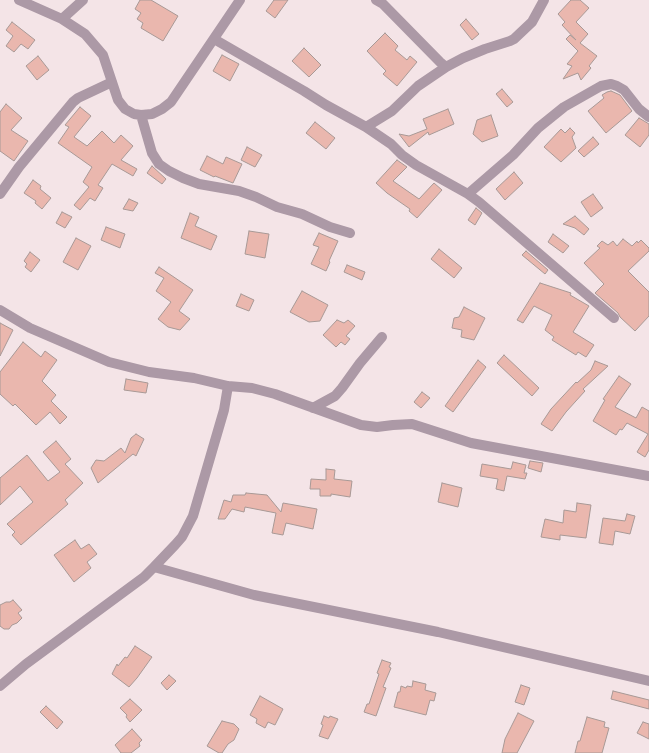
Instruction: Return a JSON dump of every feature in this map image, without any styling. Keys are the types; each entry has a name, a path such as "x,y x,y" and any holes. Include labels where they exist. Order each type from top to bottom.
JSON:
{"street":[{"path":"19,0 62,19 85,34 103,55 118,100 126,109 134,114 141,115 152,114 171,102 240,0"},
{"path":"62,19 83,0"},
{"path":"376,0 382,4 442,67"},
{"path":"366,127 392,111 418,86 442,67 510,41 529,26 536,17 544,0"},
{"path":"214,39 304,90 326,106 366,127 391,144 402,155 416,165 468,194 614,318"},
{"path":"0,194 19,167 73,102 78,98 112,82"},
{"path":"468,194 513,154 538,128 564,106 601,86 611,84 624,90 639,109 649,117"},
{"path":"141,115 152,153 159,164 169,171 199,184 239,191 277,207 302,214 330,227 350,233"},
{"path":"0,310 30,328 109,362 149,372 194,378 228,386 266,391 361,425 378,427 412,424 471,443 649,476"},
{"path":"313,408 335,396 382,337"},
{"path":"0,686 26,664 144,577 182,537 193,516 224,410 228,386"},
{"path":"154,567 254,595 438,632 649,681"}],"building":[{"path":"140,0 151,0 178,16 163,41 141,28 143,23 137,19 141,13 135,9"},
{"path":"274,0 288,0 275,18 266,11"},
{"path":"571,0 580,0 589,8 576,22 588,34 580,43 597,56 589,66 591,68 581,80 578,73 563,79 572,66 567,64 578,51 566,39 570,35 576,40 562,25 565,22 558,14"},
{"path":"466,19 479,34 472,40 460,25"},
{"path":"12,22 35,40 28,49 21,44 14,52 6,46 13,36 6,30"},
{"path":"385,33 398,46 395,50 407,60 410,56 417,62 397,86 383,74 386,71 367,51"},
{"path":"304,48 321,65 309,77 292,61"},
{"path":"222,55 239,64 230,81 213,71"},
{"path":"38,56 49,70 37,80 26,66"},
{"path":"502,89 513,102 507,107 496,94"},
{"path":"611,91 620,95 632,111 606,133 588,111 604,98 602,95"},
{"path":"6,104 22,118 11,130 28,141 14,161 0,151 0,112"},
{"path":"80,107 91,116 74,137 87,146 102,131 114,143 121,135 133,146 121,160 137,169 133,176 112,164 98,185 103,188 95,201 90,198 80,210 74,205 89,187 83,182 92,167 58,143 69,127 65,125"},
{"path":"448,109 454,124 429,135 428,132 409,147 399,134 409,136 427,129 423,119"},
{"path":"491,115 498,136 482,142 473,134 477,120"},
{"path":"639,118 649,124 649,135 640,147 625,135"},
{"path":"315,122 335,138 326,149 306,133"},
{"path":"570,128 575,133 572,137 576,148 561,162 544,147 561,129 565,133"},
{"path":"593,137 599,144 584,157 578,151"},
{"path":"247,147 262,155 255,167 241,160"},
{"path":"207,156 223,164 226,157 242,164 233,183 215,176 214,177 200,170"},
{"path":"397,160 407,167 393,181 419,199 434,183 442,190 417,218 409,211 410,209 387,193 376,183"},
{"path":"152,166 166,179 162,184 147,173"},
{"path":"514,172 523,183 505,200 496,189"},
{"path":"33,180 41,186 40,189 51,198 42,209 35,203 36,201 24,193"},
{"path":"593,194 603,208 591,217 581,202"},
{"path":"129,199 138,203 133,211 123,209"},
{"path":"476,208 482,213 475,225 468,220"},
{"path":"62,212 72,217 65,228 56,223"},
{"path":"190,213 199,217 195,226 217,236 211,250 181,238"},
{"path":"575,216 589,229 584,235 575,228 563,224"},
{"path":"106,227 125,234 120,248 101,240"},
{"path":"249,231 269,234 265,258 245,254"},
{"path":"319,233 338,241 326,271 311,264 319,247 313,245"},
{"path":"553,234 569,246 563,253 548,242"},
{"path":"76,238 91,246 78,270 63,262"},
{"path":"623,239 632,246 637,241 638,243 641,240 649,248 649,251 628,271 649,292 649,316 635,331 620,317 618,313 595,293 604,284 584,263 600,248 597,246 602,241 608,245 613,241 617,246"},
{"path":"439,249 462,268 454,278 431,259"},
{"path":"526,251 548,270 545,274 522,255"},
{"path":"30,252 40,260 31,272 25,267 27,264 24,261"},
{"path":"347,265 365,272 362,280 344,272"},
{"path":"159,267 193,290 179,311 190,319 180,330 168,327 158,319 171,302 156,291 164,278 155,273"},
{"path":"540,283 571,293 570,295 589,306 573,332 594,345 586,357 578,352 576,355 552,340 554,337 545,330 552,315 534,306 523,323 517,320"},
{"path":"302,291 328,305 320,321 309,322 290,312"},
{"path":"241,294 254,300 249,311 236,306"},
{"path":"464,307 485,318 474,340 461,337 462,330 452,328 454,318 459,317"},
{"path":"337,320 344,323 348,320 355,326 346,336 350,339 345,345 341,342 336,347 323,335"},
{"path":"0,323 13,330 0,356"},
{"path":"23,342 41,357 45,351 57,360 42,381 56,395 51,401 67,417 60,424 50,412 36,425 15,404 13,406 0,394 0,372"},
{"path":"504,355 539,388 532,396 497,363"},
{"path":"478,360 486,367 453,412 445,406"},
{"path":"595,361 608,366 583,389 585,391 566,412 552,431 541,424 551,409 576,382 577,383 591,370"},
{"path":"619,376 631,384 615,407 636,418 642,407 649,411 649,450 645,457 637,452 648,434 627,423 616,435 593,421 605,400 603,399"},
{"path":"126,379 148,383 146,393 124,390"},
{"path":"422,392 430,398 421,408 414,402"},
{"path":"136,434 144,439 136,456 133,454 98,483 91,468 96,460 104,461 121,448 125,453 131,438"},
{"path":"56,441 71,459 65,464 83,483 65,500 68,504 21,545 12,535 15,532 7,524 33,502 20,486 0,505 0,478 27,455 48,481 60,472 43,452"},
{"path":"530,461 543,463 541,472 528,468"},
{"path":"513,462 526,465 524,473 527,473 525,479 507,476 504,491 496,489 498,479 480,476 482,464 511,469"},
{"path":"326,469 335,470 334,479 352,481 350,497 331,494 331,496 320,496 320,489 310,489 311,479 326,480"},
{"path":"442,483 462,488 458,507 438,502"},
{"path":"246,493 267,495 281,512 283,503 317,509 313,529 286,523 283,535 272,533 276,513 245,507 244,512 232,509 225,519 218,519 224,500 231,502 233,495 245,495"},
{"path":"577,503 591,505 586,538 560,535 560,540 541,537 545,519 563,523 564,510 576,512"},
{"path":"627,514 635,516 630,534 615,531 613,545 599,543 603,518 625,521"},
{"path":"75,540 81,549 89,544 97,554 87,562 91,568 74,582 54,555"},
{"path":"13,600 22,610 18,613 22,618 9,629 4,629 0,626 0,605"},
{"path":"135,646 152,657 129,687 112,674 117,664 118,666 125,657 127,658"},
{"path":"382,660 391,663 389,667 391,668 383,687 386,688 376,716 364,712 367,704 369,704"},
{"path":"169,675 176,681 167,690 161,683"},
{"path":"413,681 426,684 425,690 436,693 434,701 430,700 426,715 394,707 401,686 406,688 407,686 412,687"},
{"path":"521,685 530,688 524,705 515,702"},
{"path":"613,691 649,700 649,709 611,699"},
{"path":"260,696 283,709 275,725 268,722 265,728 256,723 257,719 250,715"},
{"path":"130,699 142,710 130,722 126,717 127,715 120,708"},
{"path":"46,706 63,722 57,729 40,712"},
{"path":"518,713 534,721 517,753 502,753 505,739"},
{"path":"324,716 329,718 330,716 338,719 328,739 319,736 323,725 321,724"},
{"path":"587,717 605,722 604,727 609,728 602,753 575,753"},
{"path":"222,721 234,724 239,729 234,740 228,744 222,753 219,753 207,746"},
{"path":"643,722 649,724 649,739 637,733"},
{"path":"132,729 142,740 139,743 140,746 131,753 121,753 115,745"}]}
